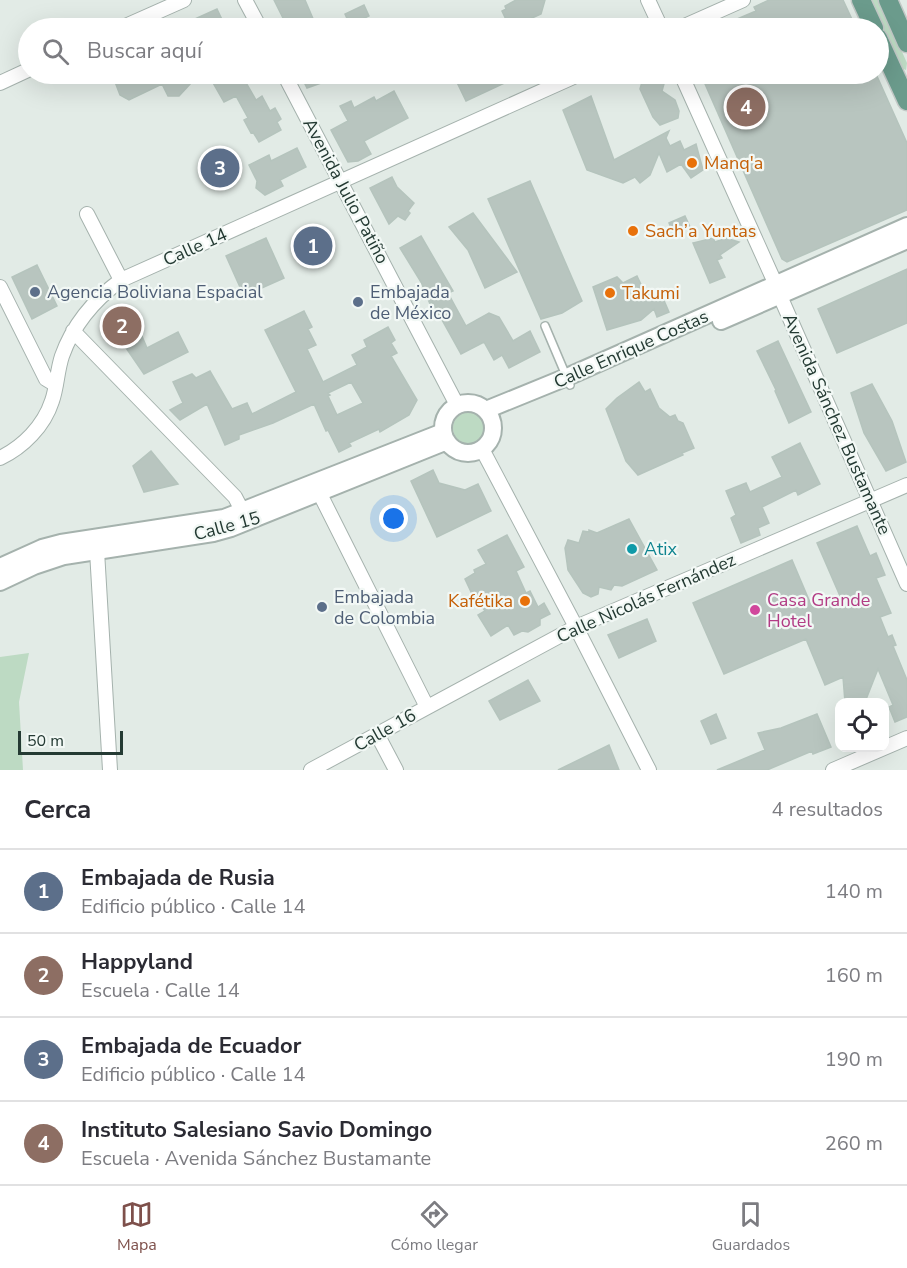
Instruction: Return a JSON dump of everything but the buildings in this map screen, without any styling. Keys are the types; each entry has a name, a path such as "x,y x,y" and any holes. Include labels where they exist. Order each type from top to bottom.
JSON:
{"main road":[{"path":"861,0 869,18"},
{"path":"888,0 907,43"},
{"path":"889,60 907,101"}],"street":[{"path":"144,18 184,0"},
{"path":"245,0 255,18"},
{"path":"648,0 656,18"},
{"path":"702,18 743,0"},
{"path":"0,83 18,75"},
{"name":"Avenida Julio Patiño","path":"289,84 457,405"},
{"name":"Calle 14","path":"0,458 22,443 39,426 52,402 62,357 74,331 91,306 121,280 558,84"},
{"name":"Avenida Sánchez Bustamante","path":"685,84 907,584"},
{"path":"87,214 121,280"},
{"path":"778,291 907,226"},
{"path":"778,291 907,240"},
{"path":"0,287 46,379 56,385"},
{"name":"Calle Enrique Costas","path":"489,415 778,291"},
{"path":"74,331 235,497 246,517"},
{"path":"473,404 489,415 492,433 490,440 482,449 474,452 459,452 445,437 446,416 457,405 473,404"},
{"name":"Calle 15","path":"0,567 42,548 213,533 246,517 445,437"},
{"name":"Calle 15","path":"246,517 320,494 445,437"},
{"path":"482,449 649,770"},
{"name":"Calle Nicolás Fernández","path":"427,706 576,627 907,485"},
{"path":"320,494 427,706"},
{"path":"96,545 110,770"},
{"name":"Calle 15","path":"0,582 50,560 96,545"},
{"name":"Calle 16","path":"311,770 427,706"},
{"path":"377,734 396,770"},
{"path":"833,770 907,738"}],"lane":[{"path":"544,326 569,381"}],"green space":[{"path":"870,0 879,0 887,18 878,18"},
{"path":"889,22 907,63 906,70 901,68 889,42"},
{"path":"469,412 480,417 485,428 480,439 469,444 458,439 453,428 458,417"},
{"path":"29,653 19,702 23,770 0,770 0,657"}],"place":[{"name":"Instituto Salesiano Savio Domingo","path":"746,107"},
{"name":"Manq'a","path":"692,163"},
{"name":"Embajada de Ecuador","path":"220,168"},
{"name":"Sach’a Yuntas","path":"633,231"},
{"name":"Embajada de Rusia","path":"313,246"},
{"name":"Agencia Boliviana Espacial","path":"35,292"},
{"name":"Takumi","path":"610,293"},
{"name":"Embajada de México","path":"358,302"},
{"name":"Happyland","path":"122,326"},
{"name":"Atix","path":"632,549"},
{"name":"Kafétika","path":"525,601"},
{"name":"Embajada de Colombia","path":"322,607"},
{"name":"Casa Grande Hotel","path":"755,610"}]}
